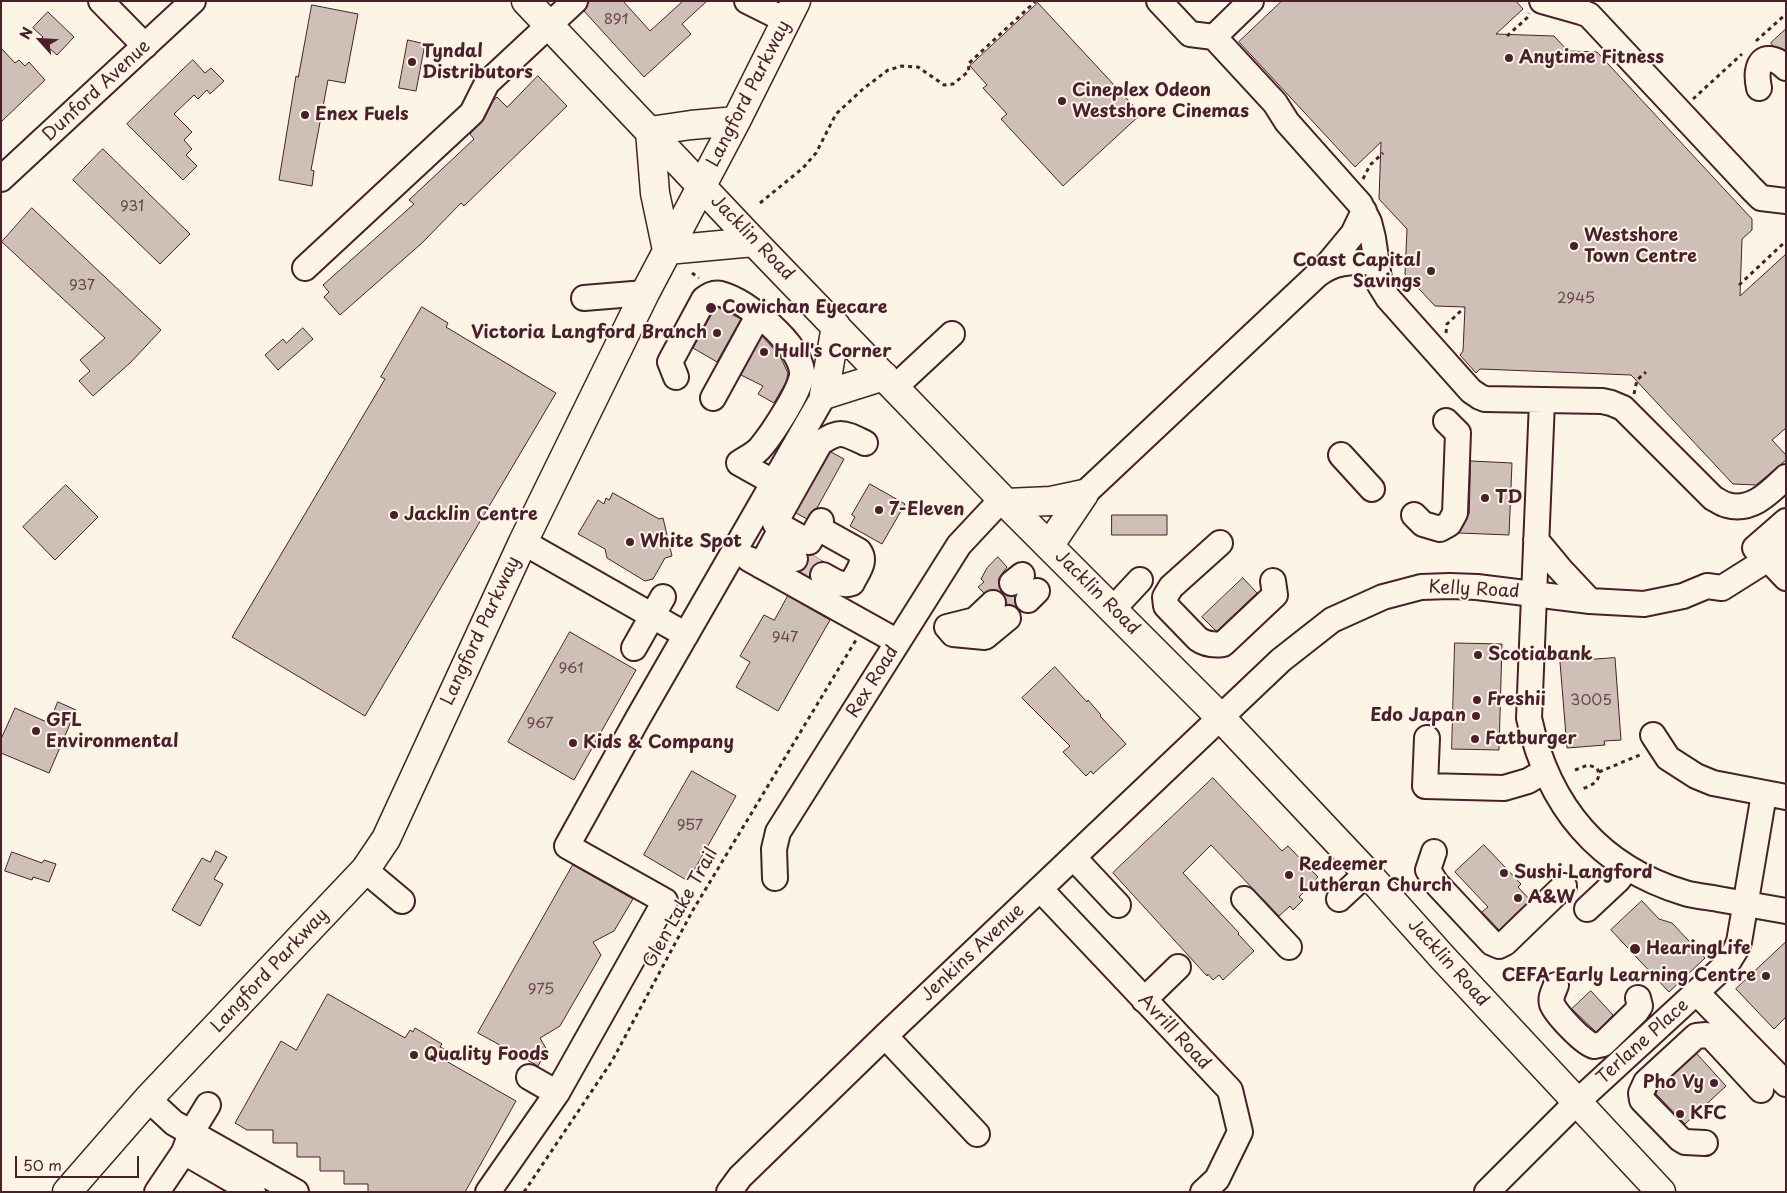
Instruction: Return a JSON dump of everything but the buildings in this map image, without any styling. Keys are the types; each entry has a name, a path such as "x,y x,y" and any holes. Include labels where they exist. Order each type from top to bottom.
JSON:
{"main road":[{"name":"Jacklin Road","path":"526,1 754,242 1004,501 1221,718 1367,873 1661,1192"},
{"name":"Langford Parkway","path":"67,1192 148,1100 365,870 386,839 522,542 644,293 736,121 792,11"},
{"path":"736,121 690,125 650,132 655,193 667,250 754,242"},
{"path":"836,326 824,395 889,381"},
{"path":"1004,501 1051,501 1084,494"},
{"path":"1049,546 1084,494"}],"street":[{"path":"101,1 145,46"},
{"name":"Dunford Avenue","path":"1,180 193,1"},
{"path":"305,268 472,113 487,84 575,1"},
{"path":"746,1 792,11"},
{"path":"1159,1 1190,34 1214,37 1275,103 1287,122 1359,204 1373,238 1380,285 1388,298 1471,391 1480,397 1542,401 1602,401 1611,403 1622,408 1713,498 1727,505 1740,506 1755,502 1768,494 1786,477"},
{"path":"1214,37 1251,1"},
{"path":"1536,5 1589,15 1761,198 1786,201"},
{"path":"1759,88 1758,72 1764,61 1769,58 1774,59 1786,68"},
{"path":"1084,494 1136,458 1324,269 1353,234 1359,204"},
{"path":"1324,269 1339,263 1376,262"},
{"path":"584,298 644,293"},
{"path":"676,377 670,362 704,299 712,294 721,294 744,305 789,342 799,358 803,372 801,384 760,449 739,463 784,478"},
{"path":"713,398 758,316"},
{"path":"889,381 952,334"},
{"path":"488,1192 557,1093 665,901 611,863 567,846 647,722 670,679 686,635 734,550 784,478 824,395"},
{"path":"1542,401 1529,718 1535,745 1545,771 1560,800 1578,825 1606,853 1627,868 1650,880 1686,893 1786,911"},
{"path":"1414,515 1423,524 1440,529 1453,520 1455,513 1452,427"},
{"path":"772,559 775,523 784,478 820,443 832,435 845,433 865,443"},
{"path":"1341,455 1372,490"},
{"name":"Rex Road","path":"775,878 774,849 778,832 959,545 1004,501"},
{"name":"Kelly Road","path":"1707,586 1712,576 1760,544 1786,520"},
{"path":"772,559 809,542 819,524 859,551 864,560 852,583 840,585 823,575"},
{"path":"1536,540 1590,601"},
{"path":"522,542 657,606 686,635"},
{"name":"Kelly Road","path":"1221,718 1281,660 1332,620 1383,597 1421,587 1450,586 1590,601 1644,604 1683,596 1707,586 1722,588 1768,559 1786,542"},
{"path":"1220,543 1171,587 1165,597 1166,606 1198,639 1203,642 1223,644 1274,595 1273,581"},
{"path":"734,550 772,559 795,559"},
{"path":"772,559 898,642"},
{"path":"1768,559 1786,578"},
{"path":"1113,609 1140,580"},
{"path":"634,648 657,606"},
{"path":"947,627 954,634 985,637 1000,610"},
{"name":"Jenkins Avenue","path":"741,1187 886,1036 1221,718"},
{"path":"1427,738 1426,786 1504,788 1528,780 1545,771"},
{"path":"1656,740 1668,758 1696,776 1714,784 1775,795"},
{"name":"Terlane Place","path":"1487,1192 1578,1102 1727,964 1739,942 1745,904 1775,795"},
{"path":"1434,852 1428,870 1436,883 1492,943 1499,946 1505,943 1564,886"},
{"path":"1074,858 1118,905"},
{"path":"1587,909 1618,880 1627,868"},
{"path":"365,870 402,901"},
{"path":"1339,899 1367,873"},
{"name":"Avrill Road","path":"1041,890 1230,1090 1240,1132 1217,1179 1203,1192"},
{"path":"1244,899 1289,946"},
{"path":"1144,1000 1178,967"},
{"path":"1556,985 1552,996 1555,1010 1586,1042 1594,1046 1603,1044 1636,1012 1640,1006 1638,998"},
{"path":"1697,993 1786,1084"},
{"path":"1705,1143 1686,1142 1675,1136 1642,1100 1641,1093 1646,1082 1696,1036 1702,1034 1712,1038 1761,1090"},
{"path":"886,1036 977,1134"},
{"path":"528,1077 557,1093"},
{"path":"148,1100 174,1123 188,1142 253,1192"},
{"path":"157,1192 208,1105"},
{"path":"188,1142 296,1192"}],"path":[{"path":"760,203 803,168 816,152 836,114 878,76 888,70 910,66 926,71 944,84 953,84 969,71 968,64 1036,1"},
{"path":"1508,36 1528,17 1536,5"},
{"path":"1750,46 1786,14"},
{"path":"1680,111 1743,53"},
{"path":"1359,204 1370,165 1382,153"},
{"path":"1739,285 1786,242"},
{"path":"1445,364 1446,324 1464,308"},
{"name":"Glen Lake Trail","path":"524,1192 612,1060 693,910 860,635"},
{"path":"1599,772 1630,760 1656,740"},
{"path":"1575,770 1588,765 1597,768 1599,772 1597,782 1582,789"}],"tunnel":[{"path":"795,559 823,575"}],"place":[{"name":"Anytime Fitness","path":"1509,58"},
{"name":"Tyndal Distributors","path":"412,62"},
{"name":"Cineplex Odeon Westshore Cinemas","path":"1062,101"},
{"name":"Enex Fuels","path":"305,115"},
{"name":"Westshore Town Centre","path":"1574,246"},
{"name":"Coast Capital Savings","path":"1431,271"},
{"name":"Cowichan Eyecare","path":"711,308"},
{"name":"Victoria Langford Branch","path":"717,333"},
{"name":"Hull's Corner","path":"764,352"},
{"name":"TD","path":"1485,498"},
{"name":"7-Eleven","path":"879,510"},
{"name":"Jacklin Centre","path":"394,515"},
{"name":"White Spot","path":"630,542"},
{"name":"Scotiabank","path":"1478,655"},
{"name":"Freshii","path":"1477,700"},
{"name":"Edo Japan","path":"1476,716"},
{"name":"GFL Environmental","path":"36,731"},
{"name":"Fatburger","path":"1475,739"},
{"name":"Kids & Company","path":"573,743"},
{"name":"Sushi Langford","path":"1504,873"},
{"name":"Redeemer Lutheran Church","path":"1289,875"},
{"name":"A&W","path":"1518,898"},
{"name":"HearingLife","path":"1635,949"},
{"name":"CEFA Early Learning Centre","path":"1766,976"},
{"name":"Quality Foods","path":"414,1055"},
{"name":"Pho Vy","path":"1714,1083"},
{"name":"KFC","path":"1680,1114"}]}
